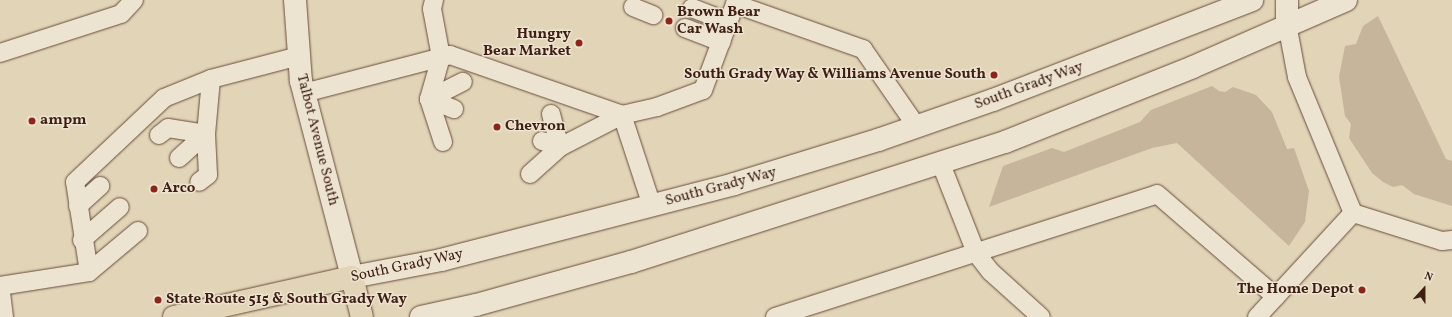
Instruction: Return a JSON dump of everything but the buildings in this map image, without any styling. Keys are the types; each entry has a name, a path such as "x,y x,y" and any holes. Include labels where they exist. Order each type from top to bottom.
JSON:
{"main road":[{"name":"Talbot Avenue South","path":"295,0 299,56 304,93 352,278"},
{"name":"South Grady Way","path":"174,317 441,260 734,184 917,127 993,100 1252,0"},
{"path":"1287,0 1287,24"},
{"path":"421,317 476,305 631,262 941,164 1005,142 1135,90 1346,0"},
{"path":"352,278 362,317"}],"lane":[{"path":"0,53 121,14 134,0"},
{"path":"434,0 432,9 441,57 428,99 443,142"},
{"path":"530,174 560,147 622,115 657,107 703,90 728,22 730,2 863,49 917,127"},
{"path":"633,7 653,15"},
{"path":"692,8 728,22"},
{"path":"1287,24 1297,77 1353,213"},
{"path":"685,28 721,42"},
{"path":"304,93 450,55 622,115"},
{"path":"89,272 82,240 75,182 164,98 211,79 299,56"},
{"path":"199,182 208,175 206,134 211,79"},
{"path":"428,99 463,82"},
{"path":"428,99 454,109"},
{"path":"551,114 560,147"},
{"path":"622,115 652,206"},
{"path":"159,135 168,128 206,134"},
{"path":"179,158 206,134"},
{"path":"542,141 560,147"},
{"path":"941,164 976,254 991,272 1041,317"},
{"path":"78,206 100,186"},
{"path":"775,317 976,254 1157,194 1276,297"},
{"path":"82,240 120,207"},
{"path":"1353,213 1442,241 1452,240"},
{"path":"1257,317 1353,213"},
{"path":"4,317 0,286 89,272 138,231"}],"shaded area":[{"path":"1378,16 1446,159 1452,161 1452,206 1414,194 1402,185 1393,187 1383,182 1372,173 1349,138 1351,124 1345,116 1339,77 1345,46 1356,44 1363,26"},
{"path":"1212,86 1219,91 1225,92 1233,87 1256,95 1272,112 1287,149 1294,148 1309,191 1305,222 1289,246 1177,143 1152,148 989,207 1003,166 1052,148 1064,152 1140,122 1151,110"}],"place":[{"name":"Brown Bear Car Wash","path":"669,21"},
{"name":"Hungry Bear Market","path":"579,43"},
{"name":"South Grady Way & Williams Avenue South","path":"994,75"},
{"name":"ampm","path":"32,121"},
{"name":"Chevron","path":"497,127"},
{"name":"Arco","path":"154,189"},
{"name":"The Home Depot","path":"1362,290"},
{"name":"State Route 515 & South Grady Way","path":"158,300"}]}
